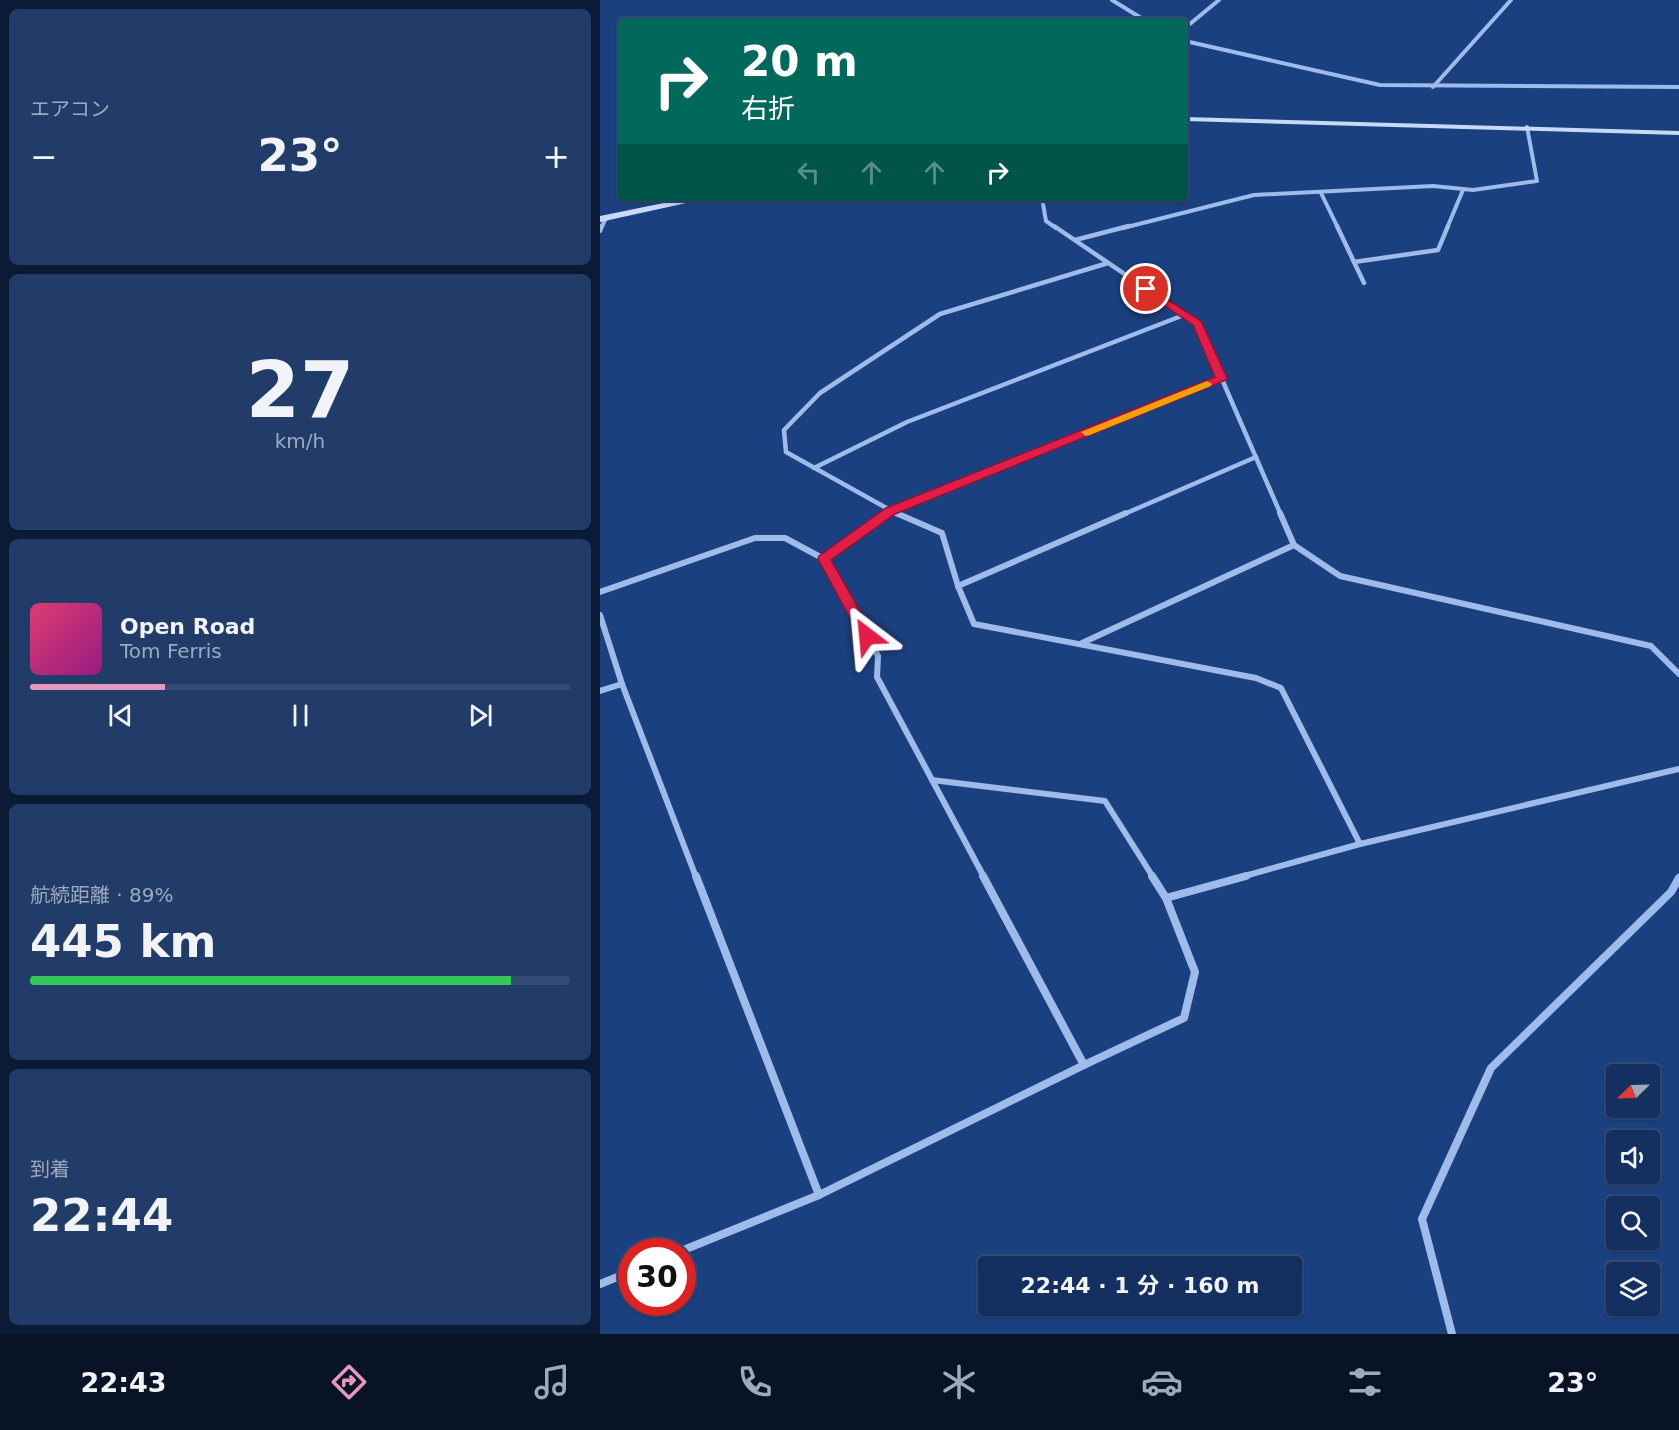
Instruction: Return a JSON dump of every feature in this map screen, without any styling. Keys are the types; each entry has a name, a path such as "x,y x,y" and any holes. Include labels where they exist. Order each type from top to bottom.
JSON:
{"street":[{"path":"1112,0 1141,18"},
{"path":"1188,26 1219,0"},
{"path":"1433,87 1511,0"},
{"path":"1188,42 1380,86 1679,87"},
{"path":"1188,120 1527,127 1679,133"},
{"path":"1075,240 1254,195 1433,186 1463,190 1537,181 1527,127"},
{"path":"1354,262 1438,250 1463,190"},
{"path":"1321,193 1364,283"},
{"path":"600,231 603,219 686,201"},
{"path":"1043,201 1046,221 1197,324 1294,545 1340,576 1651,646 1679,674"},
{"path":"1108,263 940,314 820,393 783,429 786,452 890,511 942,533 958,586 974,624 1256,678 1281,688 1360,844"},
{"path":"814,468 908,422 1185,315"},
{"path":"824,559 890,511 1222,378"},
{"path":"958,586 1256,457"},
{"path":"600,592 755,538 785,538 824,559 878,656 877,677 1084,1065"},
{"path":"1081,644 1294,545"},
{"path":"600,615 622,684 819,1195"},
{"path":"600,691 622,684"},
{"path":"1166,898 1360,844 1679,769"},
{"path":"696,1245 819,1195 1184,1018 1195,972 1166,898 1105,801 932,780"},
{"path":"1452,1334 1422,1219 1491,1068 1671,892 1679,878"},
{"path":"600,1284 618,1277"}],"slow traffic":[{"path":"1086,432 1207,384"}],"route":[{"path":"867,636 824,559 890,511 1222,378 1197,324 1146,289"}]}
